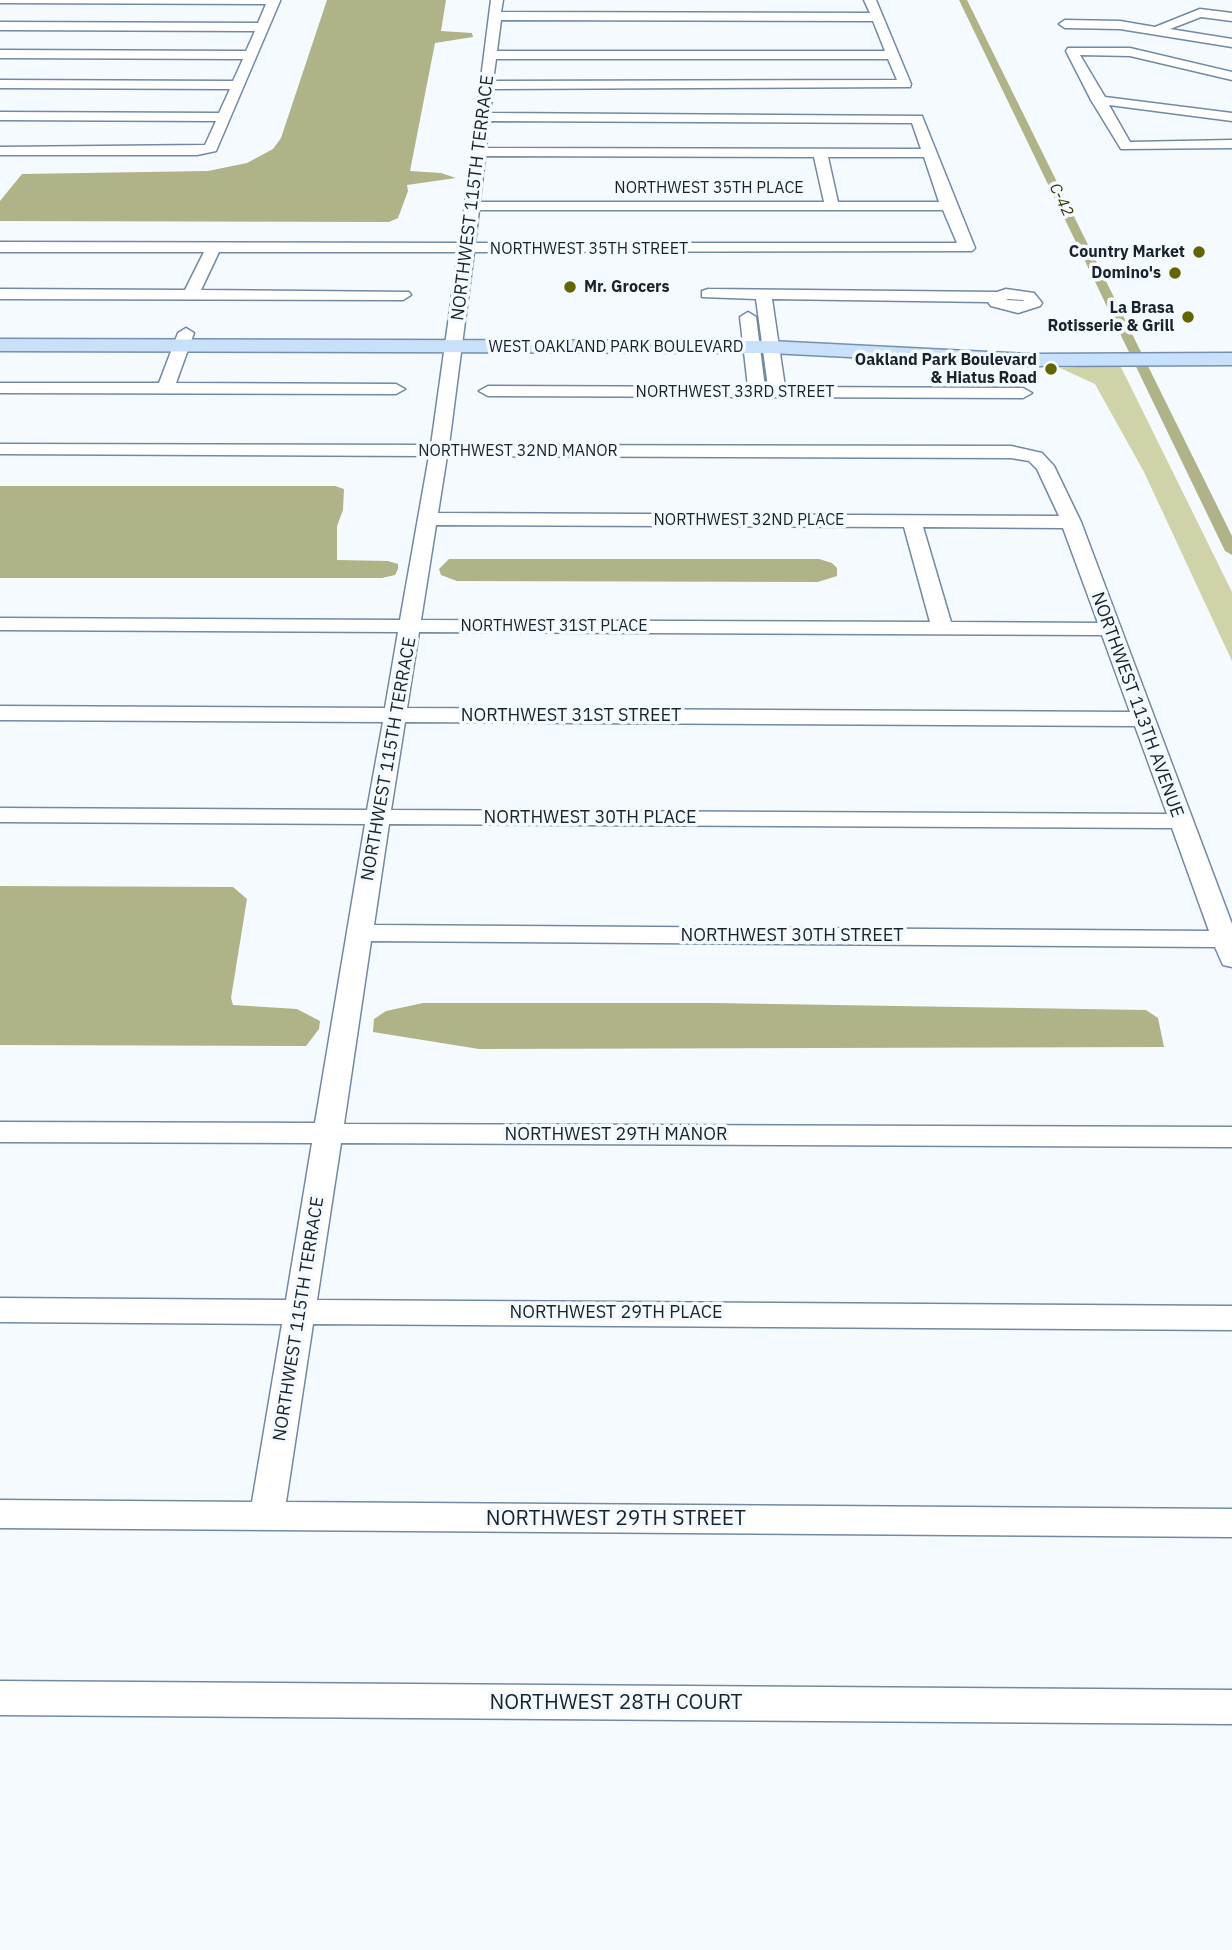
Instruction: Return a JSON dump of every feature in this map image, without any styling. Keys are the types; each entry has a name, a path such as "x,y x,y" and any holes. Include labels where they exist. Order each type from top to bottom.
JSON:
{"main road":[{"name":"WEST OAKLAND PARK BOULEVARD","path":"0,332 184,339 760,341 997,359 1183,353 1232,346"},
{"name":"WEST OAKLAND PARK BOULEVARD","path":"0,345 184,339"},
{"name":"WEST OAKLAND PARK BOULEVARD","path":"1183,353 1232,359"}],"street":[{"path":"0,0 274,0 211,148 197,152 0,151"},
{"name":"NORTHWEST 115TH TERRACE","path":"267,1516 359,933 440,451 497,0"},
{"path":"487,85 905,84 870,0"},
{"path":"1159,30 1200,13 1232,17"},
{"path":"495,16 790,36 892,55"},
{"path":"490,55 790,36 876,17"},
{"path":"1065,24 1120,25 1232,43"},
{"path":"0,26 263,27"},
{"path":"1232,76 1130,52 1072,51 1126,146 1232,144"},
{"path":"0,54 251,55"},
{"path":"0,85 238,85"},
{"path":"1098,100 1232,117"},
{"path":"0,116 226,117"},
{"path":"483,117 917,119 947,206"},
{"path":"479,152 928,153"},
{"path":"820,153 832,205"},
{"name":"NORTHWEST 35TH PLACE","path":"471,206 947,206"},
{"name":"NORTHWEST 35TH STREET","path":"0,247 967,248 947,206"},
{"path":"191,294 213,248"},
{"path":"0,294 403,295"},
{"path":"708,294 998,297"},
{"path":"754,295 760,341 757,392"},
{"path":"166,388 184,339"},
{"path":"760,341 777,392"},
{"path":"0,388 396,389"},
{"name":"NORTHWEST 33RD STREET","path":"488,391 1023,393"},
{"name":"NORTHWEST 32ND MANOR","path":"0,449 1011,452 1035,457"},
{"name":"NORTHWEST 113TH AVENUE","path":"1035,457 1045,466 1071,522 1228,949"},
{"name":"NORTHWEST 32ND PLACE","path":"427,519 1071,522"},
{"path":"912,521 942,628"},
{"name":"NORTHWEST 31ST PLACE","path":"0,624 1109,629"},
{"name":"NORTHWEST 31ST STREET","path":"0,713 1142,719"},
{"name":"NORTHWEST 30TH PLACE","path":"0,815 1180,821"},
{"name":"NORTHWEST 30TH STREET","path":"359,933 1228,949"},
{"name":"NORTHWEST 29TH MANOR","path":"0,1132 1232,1137"},
{"name":"NORTHWEST 29TH PLACE","path":"0,1310 1232,1318"},
{"name":"NORTHWEST 29TH STREET","path":"0,1514 1232,1524"},
{"name":"NORTHWEST 28TH COURT","path":"0,1698 1232,1707"}],"shaded area":[{"path":"327,0 446,0 441,31 472,33 473,37 435,43 410,171 441,173 456,178 407,185 408,191 398,218 389,222 0,221 0,201 22,174 208,171 247,163 273,149 281,138"},
{"path":"1120,365 1232,592 1232,661 1144,472 1095,384 1060,368"},
{"path":"0,486 335,486 344,489 343,510 337,526 337,560 388,561 398,564 398,569 395,575 382,578 0,578"},
{"path":"449,559 819,559 832,563 837,568 837,576 818,582 457,581 441,575 439,569"},
{"path":"0,886 233,887 247,899 231,998 233,1005 297,1009 320,1021 319,1029 306,1046 0,1045"},
{"path":"423,1003 712,1003 1146,1010 1158,1018 1164,1047 479,1049 373,1032 374,1019 386,1011"}],"waterway":[{"name":"C-42","path":"963,0 1232,551"}],"place":[{"name":"Country Market","path":"1199,252"},
{"name":"Domino's","path":"1175,273"},
{"name":"Mr. Grocers","path":"570,287"},
{"name":"La Brasa Rotisserie & Grill","path":"1188,317"},
{"name":"Oakland Park Boulevard & Hiatus Road","path":"1051,369"}]}
